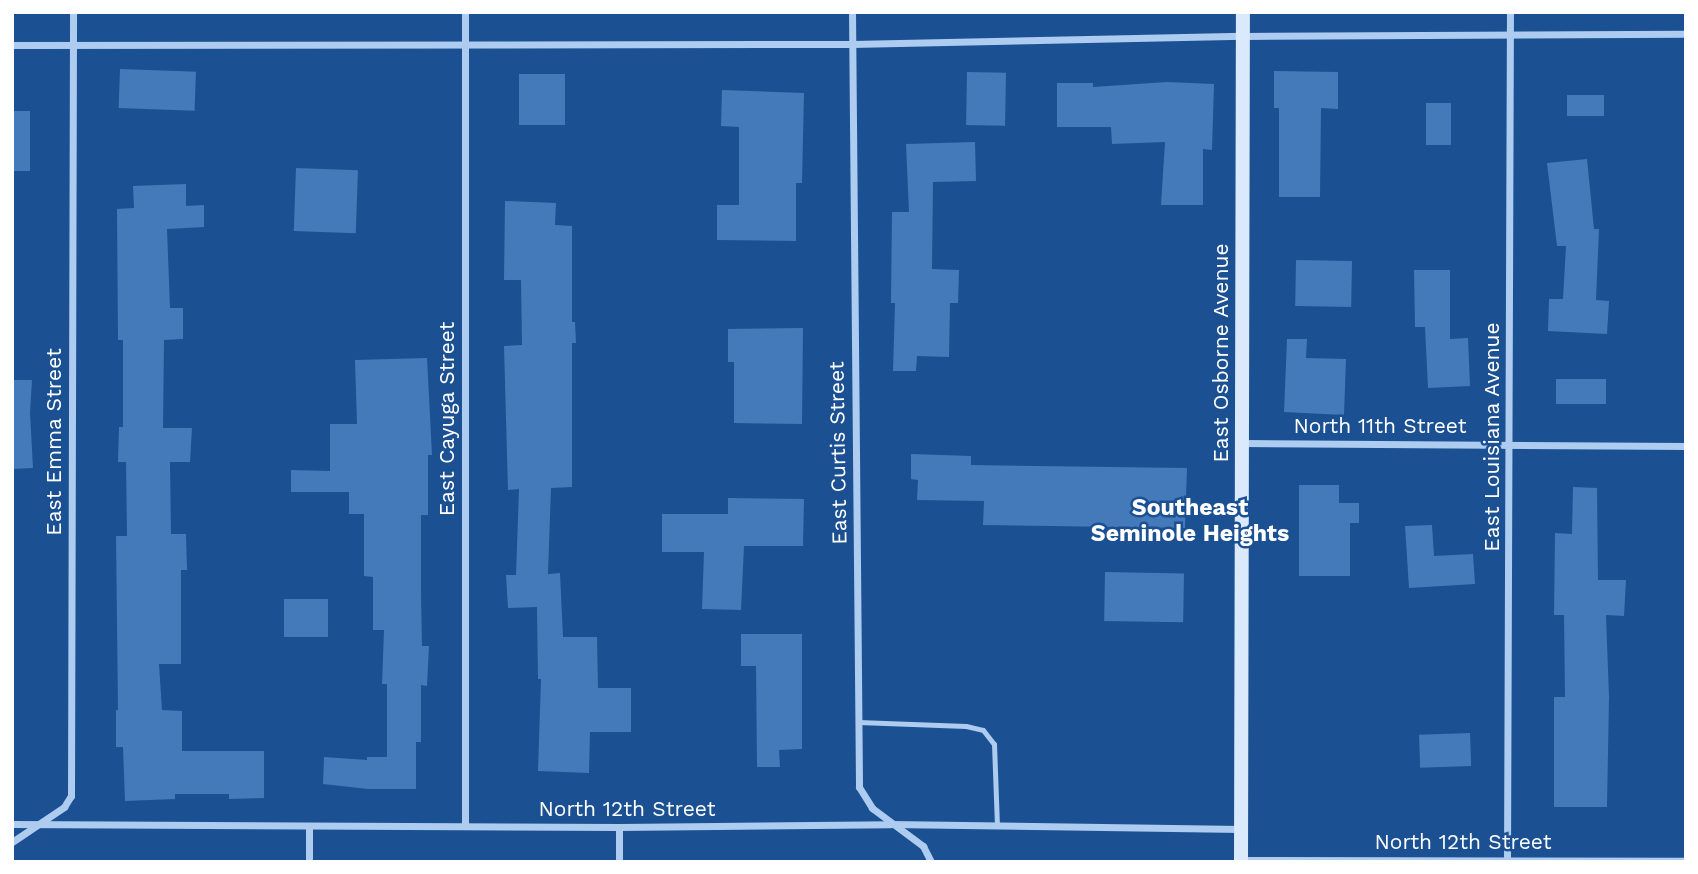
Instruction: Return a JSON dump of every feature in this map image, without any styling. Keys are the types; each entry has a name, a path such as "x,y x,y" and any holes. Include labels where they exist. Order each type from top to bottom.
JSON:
{"street":[{"name":"East Emma Street","path":"12,842 64,807 71,796 73,12"},
{"name":"East Cayuga Street","path":"465,12 465,827"},
{"name":"East Curtis Street","path":"852,12 859,787 872,808 923,846 931,862"},
{"name":"East Osborne Avenue","path":"1241,861 1243,12"},
{"name":"East Louisiana Avenue","path":"1507,861 1510,12"},
{"path":"12,46 852,44 1243,36 1686,34"},
{"name":"North 11th Street","path":"1242,443 1686,446"},
{"name":"North 12th Street","path":"12,824 309,827 890,824 1241,829"},
{"path":"309,827 309,862"},
{"path":"619,827 619,862"},
{"name":"North 12th Street","path":"1241,861 1686,861"}],"lane":[{"path":"858,722 966,726 984,730 994,744 997,825"}],"building":[{"path":"120,69 196,72 195,111 119,108"},
{"path":"1274,71 1338,72 1338,109 1321,108 1320,197 1279,197 1279,108 1274,108"},
{"path":"967,72 1006,73 1005,126 966,125"},
{"path":"519,74 565,74 565,125 519,125"},
{"path":"1167,82 1214,84 1212,150 1203,149 1203,205 1161,205 1165,142 1112,144 1111,127 1057,127 1057,83 1093,83 1093,87"},
{"path":"722,90 804,93 802,183 796,183 796,241 717,240 717,205 739,205 739,127 721,126"},
{"path":"1567,95 1604,95 1604,116 1567,116"},
{"path":"1426,103 1451,103 1451,145 1426,145"},
{"path":"12,111 30,111 30,171 12,171"},
{"path":"975,142 976,181 933,182 932,269 959,270 958,303 950,303 949,357 917,356 916,371 893,371 895,303 891,303 892,212 909,212 906,144"},
{"path":"1587,159 1594,229 1599,229 1596,300 1609,301 1607,334 1548,331 1549,299 1563,299 1566,246 1557,246 1547,163"},
{"path":"296,168 358,170 356,233 294,231"},
{"path":"186,184 186,206 204,205 204,227 167,229 170,308 183,308 183,339 164,340 163,428 192,428 190,462 170,462 171,534 186,534 187,570 181,570 181,664 159,664 162,710 182,711 182,751 264,751 264,798 229,799 229,794 175,794 175,799 125,801 123,747 116,747 116,536 127,536 126,462 118,462 119,427 123,427 123,340 118,340 117,209 134,208 133,186"},
{"path":"505,201 556,203 555,225 572,226 572,322 575,322 576,343 572,343 572,487 551,488 548,574 560,573 563,637 597,637 598,688 631,688 631,732 590,732 589,773 538,771 541,679 538,679 537,607 508,608 506,575 516,575 519,489 508,490 504,346 522,345 521,280 504,280"},
{"path":"1296,260 1352,261 1351,307 1295,306"},
{"path":"1414,270 1450,270 1450,339 1468,338 1470,386 1428,388 1425,327 1415,327"},
{"path":"803,328 802,424 734,423 734,362 728,362 728,329"},
{"path":"1287,339 1307,339 1306,358 1346,359 1344,415 1284,412"},
{"path":"427,358 432,455 428,455 428,515 421,515 421,593 422,646 429,646 427,686 421,685 421,742 416,742 416,789 368,789 323,784 324,757 367,760 367,757 387,757 387,684 382,684 384,630 373,630 373,577 364,576 364,514 349,514 349,492 291,492 291,470 330,471 330,424 357,424 355,360"},
{"path":"1556,379 1606,379 1606,404 1556,404"},
{"path":"12,380 32,380 30,413 33,468 12,469"},
{"path":"911,454 971,456 971,465 1187,468 1185,528 983,525 984,501 917,500 918,480 911,479"},
{"path":"1299,485 1339,485 1339,503 1359,503 1359,523 1350,523 1350,576 1299,576"},
{"path":"1573,487 1597,488 1598,580 1626,580 1624,616 1606,615 1609,697 1607,807 1554,807 1554,697 1565,697 1564,615 1554,615 1555,533 1572,534"},
{"path":"728,498 804,499 803,546 744,546 741,610 702,609 704,552 662,552 662,514 728,514"},
{"path":"1432,525 1434,556 1473,554 1475,584 1409,588 1405,526"},
{"path":"1105,572 1184,573 1183,622 1104,621"},
{"path":"284,599 328,599 328,637 284,637"},
{"path":"741,634 802,634 802,749 779,750 780,767 757,767 756,666 741,666"},
{"path":"1470,733 1471,766 1420,768 1419,735"}],"district":[{"name":"Southeast Seminole Heights","path":"1190,521"}]}
